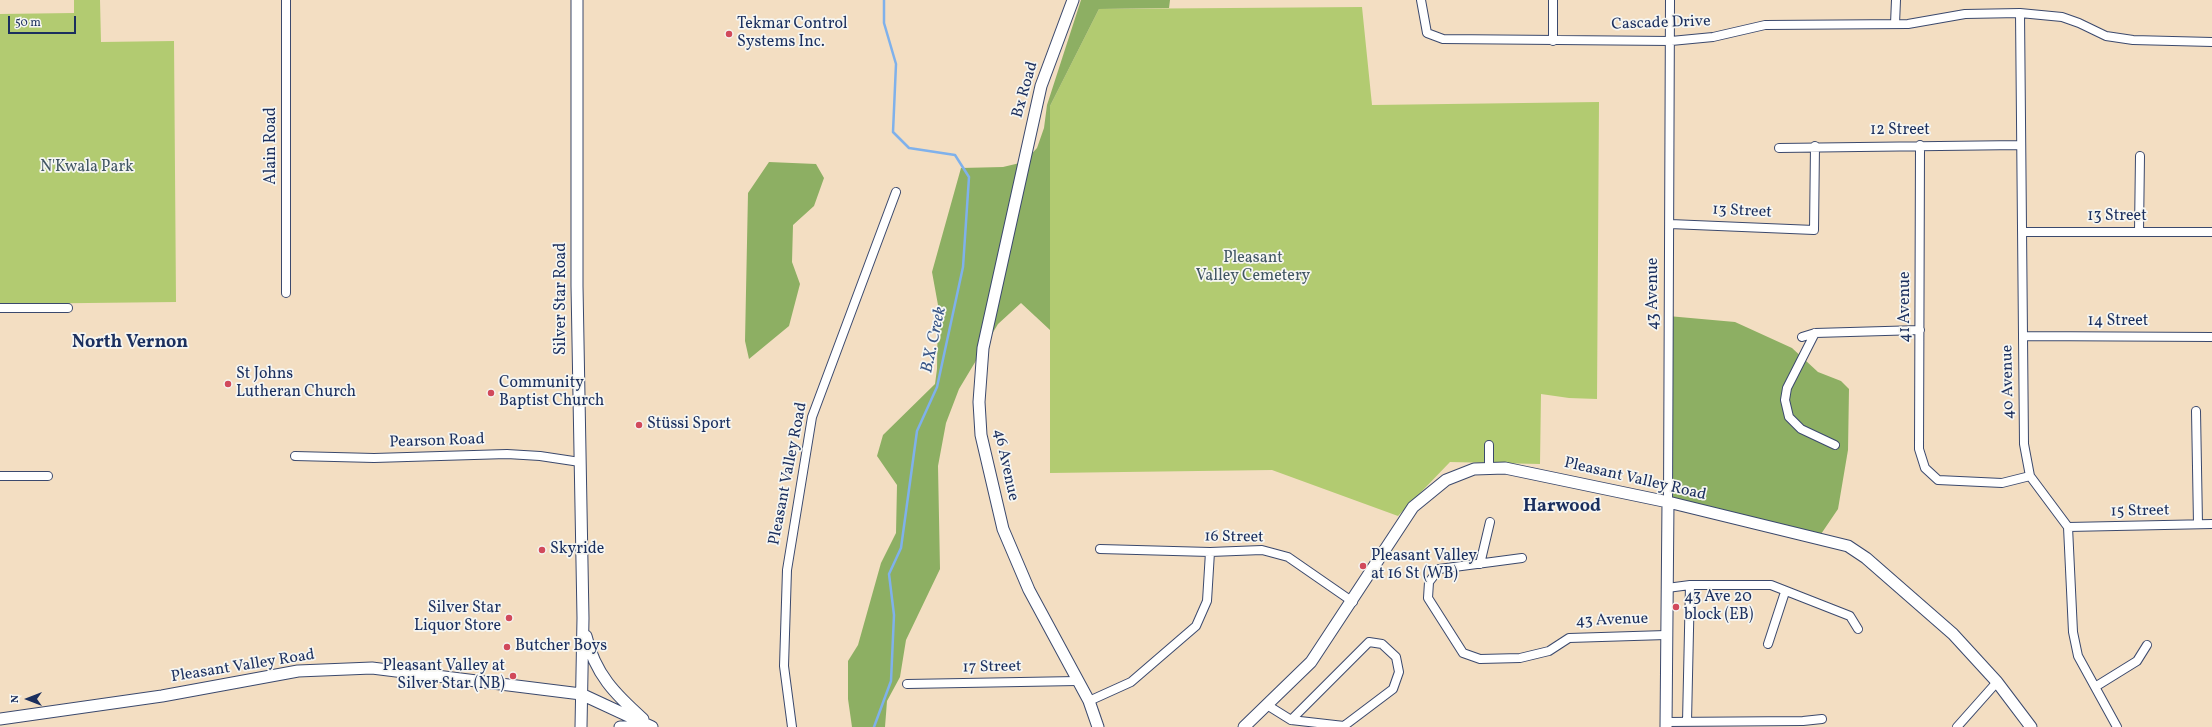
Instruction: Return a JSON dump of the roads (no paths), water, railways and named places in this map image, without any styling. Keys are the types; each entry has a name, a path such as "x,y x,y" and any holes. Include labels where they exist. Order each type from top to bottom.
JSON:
{"street":[{"name":"Alain Road","path":"286,0 286,293"},
{"name":"Silver Star Road","path":"577,0 582,618 581,727"},
{"name":"Bx Road","path":"1018,190 1041,86 1073,0"},
{"name":"Cascade Drive","path":"1421,0 1427,33 1443,39 1671,41 1713,37 1765,25 1908,24 1965,14 2020,13 2062,17 2079,23 2106,36 2126,39 2212,42"},
{"path":"1553,0 1554,41"},
{"name":"43 Avenue","path":"1670,0 1670,224 1666,725 1687,722 1803,721 1822,719"},
{"path":"1895,24 1896,0"},
{"name":"40 Avenue","path":"2020,13 2020,145 2023,232 2024,444 2030,476 2068,527"},
{"name":"12 Street","path":"1779,148 1815,146 2020,145"},
{"name":"13 Street","path":"1670,224 1814,230 1815,146"},
{"name":"41 Avenue","path":"1920,146 1919,449 1925,468 1938,480 2002,483 2030,476"},
{"path":"2140,156 2140,231"},
{"name":"46 Avenue","path":"1018,190 983,348 979,402 981,435 1003,529 1029,590 1089,701 1098,727"},
{"name":"Pleasant Valley Road","path":"792,727 784,666 787,570 812,417 896,192"},
{"name":"13 Street","path":"2023,232 2212,232"},
{"path":"0,308 68,308"},
{"path":"1802,337 1815,333 1920,330"},
{"path":"1815,333 1787,388 1785,400 1789,417 1801,429 1834,445"},
{"name":"14 Street","path":"2023,336 2212,337"},
{"path":"2196,411 2198,524"},
{"path":"1489,445 1489,467"},
{"name":"Pearson Road","path":"295,456 374,458 507,454 540,456 580,462"},
{"name":"Pleasant Valley Road","path":"1244,727 1311,662 1353,602 1413,507 1446,480 1474,469 1489,467 1505,468 1668,502 1848,546 1866,558 1953,634 1997,682 2031,727"},
{"path":"0,476 48,476"},
{"path":"1480,564 1490,522"},
{"name":"15 Street","path":"2068,527 2212,524"},
{"path":"2068,527 2073,632 2078,656 2117,727"},
{"name":"16 Street","path":"1100,549 1210,552 1262,550 1288,557 1353,602"},
{"path":"1089,701 1131,682 1196,626 1207,601 1210,552"},
{"name":"43 Avenue","path":"1522,558 1440,569 1429,582 1428,598 1463,653 1480,659 1520,658 1549,651 1570,638 1666,635"},
{"path":"1687,722 1690,585"},
{"path":"1667,588 1690,585 1771,585 1850,616 1858,629"},
{"path":"1768,644 1786,592"},
{"path":"582,618 591,655 597,668 626,704 653,727"},
{"path":"1267,705 1291,720 1344,726 1393,689 1399,672 1396,657 1382,644 1369,642 1291,720"},
{"path":"2095,687 2137,661 2147,645"},
{"name":"Pleasant Valley Road","path":"0,719 162,696 298,671 372,668 581,694 653,727"},
{"name":"17 Street","path":"908,684 1077,681"},
{"path":"1959,726 1997,682"},
{"path":"620,727 625,725 647,727"}],"waterway":[{"name":"B.X. Creek","path":"874,727 891,681 894,615 889,574 901,548 917,431 937,387 963,267 969,177 955,155 909,148 893,132 896,64 884,23 884,0"}],"place":[{"name":"Tekmar Control Systems Inc.","path":"729,34"},
{"name":"St Johns Lutheran Church","path":"228,384"},
{"name":"Community Baptist Church","path":"491,393"},
{"name":"Stüssi Sport","path":"639,425"},
{"name":"Skyride","path":"542,550"},
{"name":"Pleasant Valley at 16 St (WB)","path":"1363,566"},
{"name":"43 Ave 20 block (EB)","path":"1676,607"},
{"name":"Silver Star Liquor Store","path":"509,618"},
{"name":"Butcher Boys","path":"507,647"},
{"name":"Pleasant Valley at Silver Star (NB)","path":"513,676"}],"district":[{"name":"North Vernon","path":"130,344"},
{"name":"Harwood","path":"1562,508"}],"park label":[{"name":"N'Kwala Park","path":"87,168"},
{"name":"Pleasant Valley Cemetery","path":"1253,268"}]}
